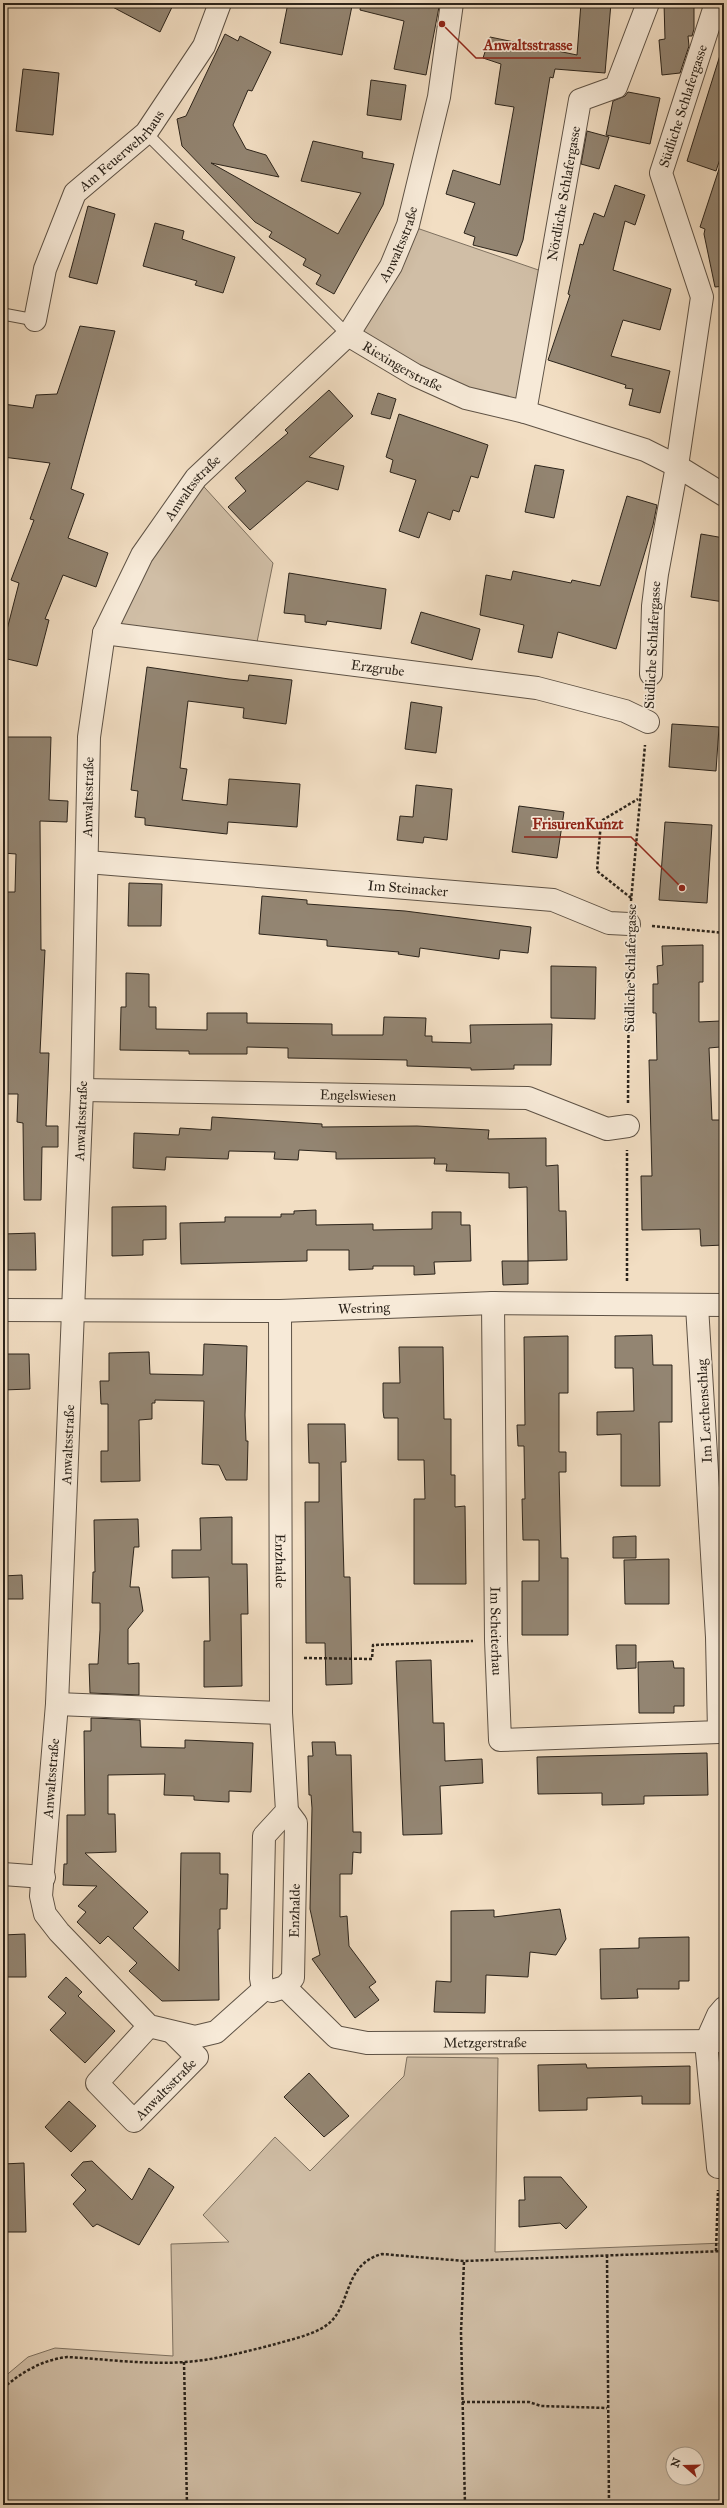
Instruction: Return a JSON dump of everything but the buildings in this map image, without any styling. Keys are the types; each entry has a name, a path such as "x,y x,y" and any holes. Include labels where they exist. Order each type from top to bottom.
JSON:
{"street":[{"name":"Am Feuerwehrhaus","path":"35,320 45,269 75,193 146,133 204,46 220,3"},
{"name":"Anwaltsstraße","path":"172,2032 197,2057 134,2121 97,2082 149,2026 59,1932 46,1914 41,1896 44,1877 57,1704 82,1090 89,737 104,633 142,554 196,478 348,335 391,266 408,225 439,97 452,3"},
{"name":"Nördliche Schlafergasse","path":"525,412 580,100 616,87 648,3"},
{"name":"Südliche Schlafergasse","path":"651,674 653,606 677,466 702,297 661,172 716,3"},
{"name":"Riexingerstraße","path":"348,335 415,374 466,398 525,412 644,450 677,466 724,496"},
{"name":"Erzgrube","path":"104,633 537,688 625,711 648,722"},
{"name":"Im Steinacker","path":"87,862 553,900 609,923 629,924"},
{"name":"Engelswiesen","path":"82,1090 528,1098 607,1129 628,1126"},
{"name":"Westring","path":"3,1310 280,1311 493,1304 724,1305"},
{"name":"Im Scheiterhau","path":"493,1304 496,1640 500,1740 719,1732"},
{"name":"Im Lerchenschlag","path":"698,1306 721,1637 719,1732"},
{"name":"Enzhalde","path":"280,1311 281,1713 287,1811 296,1823 293,1978 285,1987"},
{"path":"57,1704 281,1713"},
{"path":"263,1990 261,1978 264,1836 287,1811"},
{"path":"3,1874 44,1877"},
{"path":"149,2026 195,2036 216,2032 263,1990 276,1991 285,1987"},
{"name":"Metzgerstraße","path":"285,1987 336,2037 367,2044 715,2042"},
{"path":"718,2167 715,2042 718,2014 724,2008"}],"lane":[{"name":"Riexingerstraße","path":"146,133 348,335"},
{"name":"Am Feuerwehrhaus","path":"3,314 35,320"}],"path":[{"name":"Südliche Schlafergasse","path":"626,1304 629,924 638,799 648,722"},
{"path":"631,898 597,871 601,821 638,799"},
{"path":"629,924 724,933"},
{"path":"281,1657 372,1659 373,1645 496,1640"},
{"path":"716,2251 718,2167"},
{"path":"3,2388 34,2366 52,2359 74,2358 184,2362 256,2349 301,2336 325,2327 338,2311 355,2272 363,2263 372,2257 382,2254 464,2262 724,2251"},
{"path":"607,2255 607,2408 609,2505"},
{"path":"464,2262 461,2332 465,2505"},
{"path":"184,2362 187,2505"},
{"path":"462,2402 529,2402 541,2406 607,2408"}],"shaded area":[{"path":"408,225 550,274 525,412 348,335"},
{"path":"196,478 273,563 255,652 104,633"},
{"path":"407,2057 498,2058 495,2252 724,2243 724,2505 3,2505 3,2378 28,2357 55,2348 173,2356 171,2244 229,2242 203,2215 275,2137 310,2171 404,2076"}],"place":[{"name":"Anwaltsstrasse","path":"442,24"},
{"name":"FrisurenKunzt","path":"682,888"}]}
